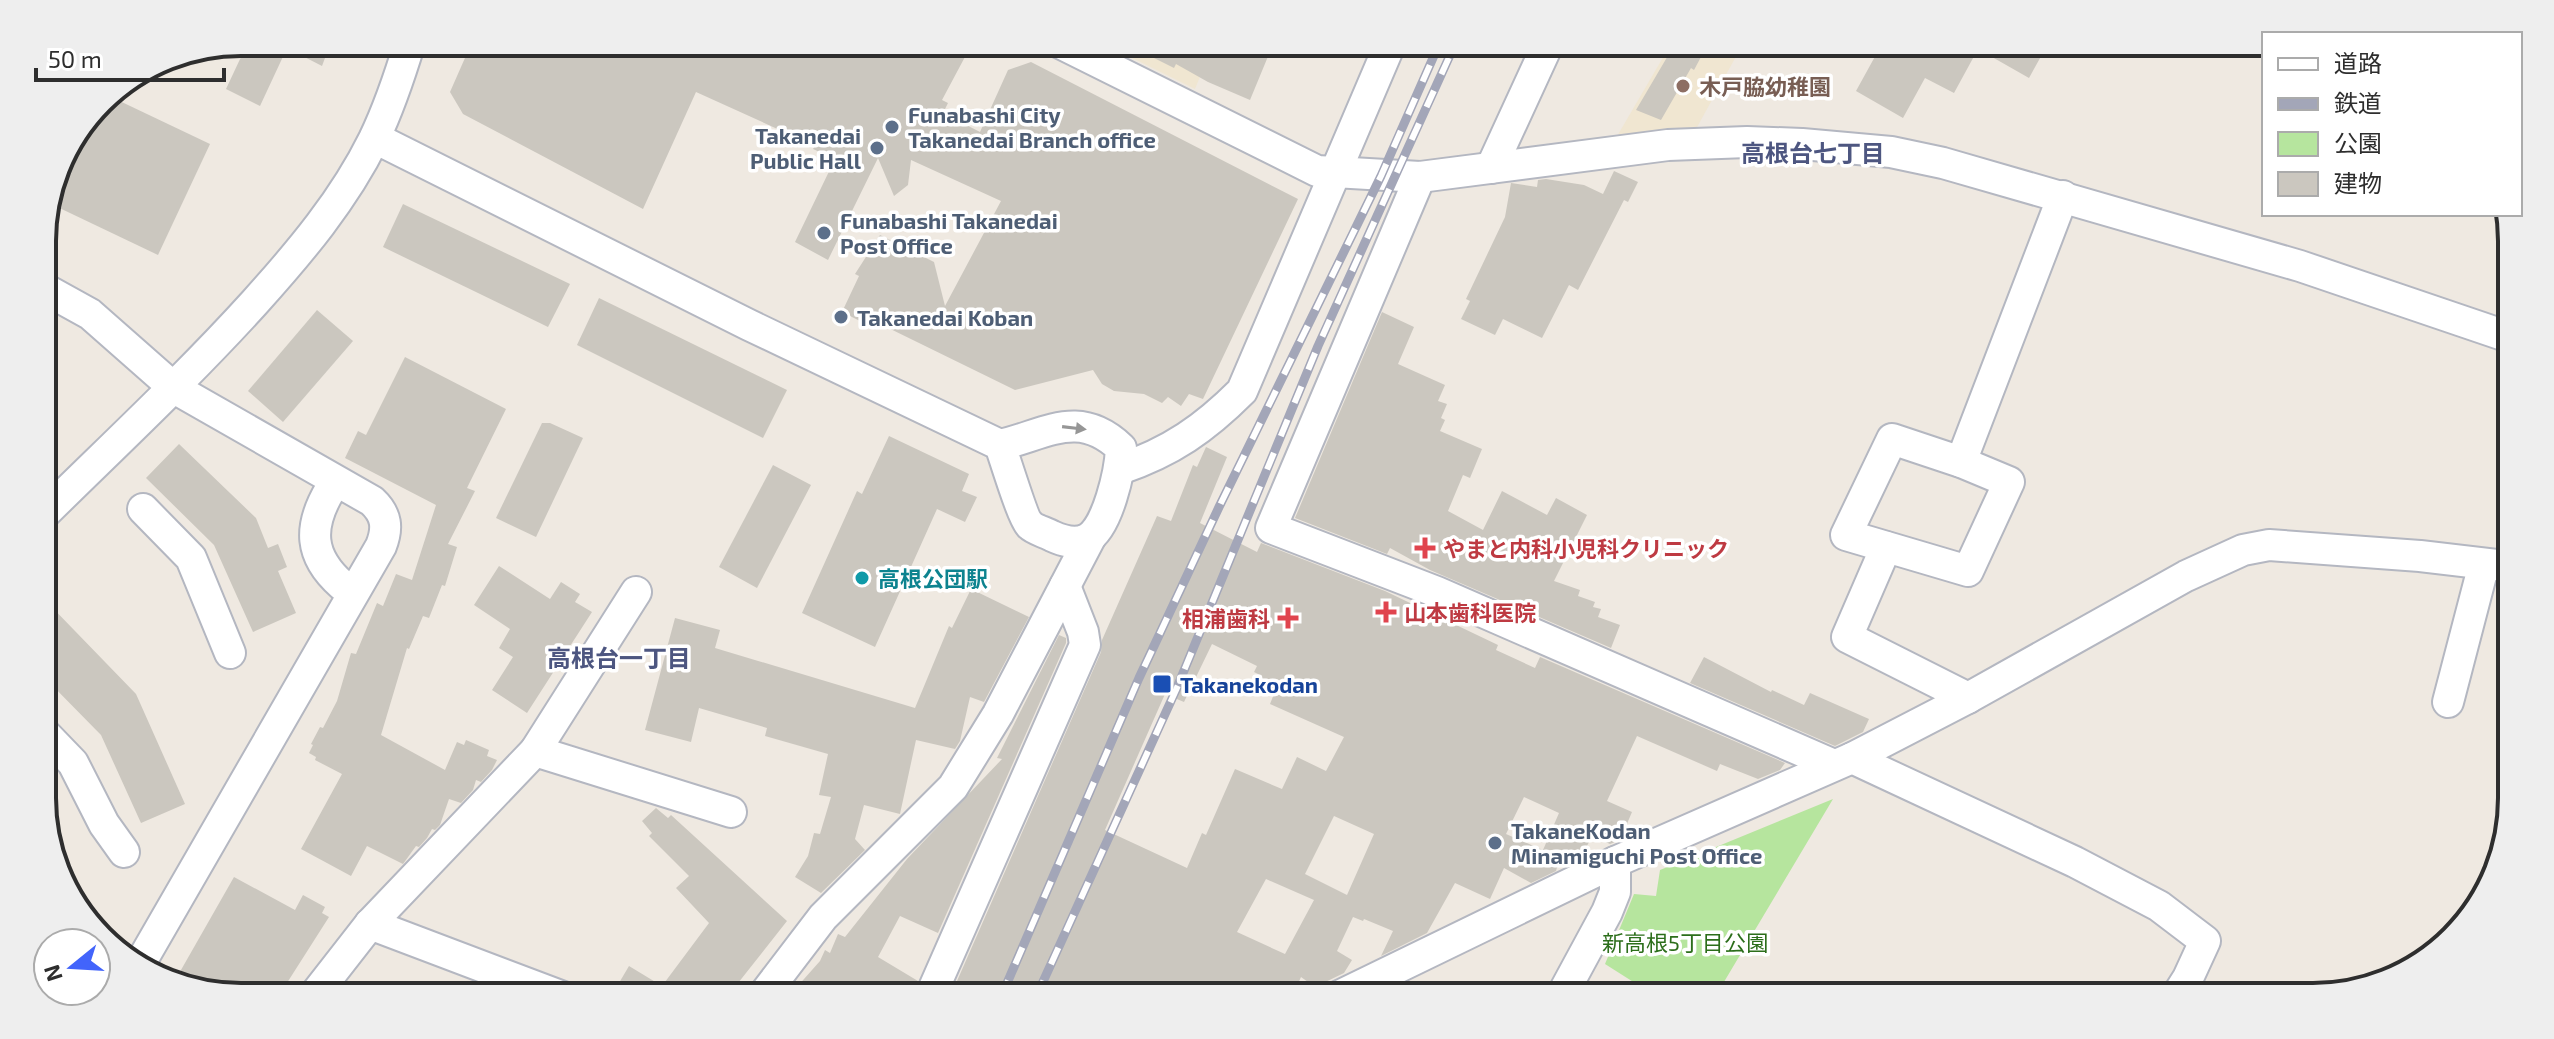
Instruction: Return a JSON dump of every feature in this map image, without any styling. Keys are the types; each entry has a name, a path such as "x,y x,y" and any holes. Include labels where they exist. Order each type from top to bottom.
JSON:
{"street":[{"path":"56,502 219,342 314,234 375,138 406,56"},
{"path":"1086,56 1317,171 1420,177 1668,145 1747,142 1891,152 2063,196 2300,266 2498,333"},
{"path":"1120,458 1155,453 1176,446 1208,424 1242,391 1385,56"},
{"path":"1491,168 1543,56"},
{"path":"375,138 749,325 1013,442 1067,425 1104,432 1120,458 1098,528 998,714 953,787 823,917 773,983"},
{"path":"1420,177 1271,528 1437,592 1843,761 2075,862 2159,906 2205,941 2185,983"},
{"path":"1961,462 2063,196"},
{"path":"56,295 90,314 174,388 372,501 385,517 386,533 366,573 145,956"},
{"path":"1892,439 2009,482 1968,571 1886,547 1846,535 1892,439"},
{"path":"1013,442 1014,482 1022,514 1029,525 1063,541 1078,542 1090,538"},
{"path":"330,490 315,521 316,549 331,575 342,585"},
{"path":"143,509 191,558 230,653"},
{"path":"1366,983 1615,862 1843,761 1968,698 2173,583 2243,550 2269,545 2420,556 2494,565 2448,702"},
{"path":"1886,547 1847,637 1968,698"},
{"path":"936,983 1085,645 1065,586"},
{"path":"324,983 370,924 535,751 636,592"},
{"path":"56,745 73,763 104,824 124,852"},
{"path":"535,751 731,812"},
{"path":"1569,983 1615,892 1615,862"},
{"path":"370,924 509,983"}],"shaded area":[{"path":"1128,56 1208,56 1195,89"},
{"name":"木戸脇幼稚園","path":"1664,56 1736,56 1696,129 1616,138"}],"green space":[{"name":"新高根5丁目公園","path":"1833,799 1723,983 1635,983 1605,964 1634,894 1656,896 1660,870"}],"building":[{"path":"241,56 283,56 260,106 226,89"},
{"path":"303,56 326,56 322,66"},
{"path":"466,56 965,56 942,100 948,103 943,113 980,132 1008,70 1031,62 1298,199 1203,399 1189,394 1181,406 1168,397 1162,403 1144,394 1114,391 1102,384 1093,370 1015,390 870,319 866,324 842,312 859,276 855,274 880,235 934,262 945,306 1001,201 911,160 908,185 894,196 878,158 828,260 795,242 835,159 813,149 815,146 696,92 643,209 463,114 450,92"},
{"path":"1150,56 1268,56 1250,100 1176,64 1174,68"},
{"path":"1668,56 1702,56 1694,70 1691,68 1661,120 1636,110"},
{"path":"1875,56 1974,56 1954,93 1925,78 1903,118 1856,91"},
{"path":"1990,56 2041,56 2029,78"},
{"path":"120,101 210,144 158,255 59,208 75,159 94,129"},
{"path":"1614,171 1638,182 1628,202 1624,200 1578,290 1569,285 1542,338 1503,319 1495,335 1461,319 1470,301 1466,299 1505,217 1511,183 1537,187 1538,180 1546,179 1584,185 1603,194"},
{"path":"403,204 570,284 548,327 383,247"},
{"path":"599,298 787,390 763,438 577,345"},
{"path":"317,310 353,341 283,422 248,391"},
{"path":"1382,312 1414,327 1398,364 1445,385 1438,401 1447,404 1440,431 1482,449 1470,478 1463,475 1448,511 1483,530 1502,491 1547,515 1556,498 1587,515 1554,581 1580,590 1578,596 1595,602 1593,607 1601,609 1598,617 1620,625 1611,648 1430,570 1390,548 1387,554 1295,518"},
{"path":"405,357 506,409 467,488 475,491 448,544 457,547 445,586 442,585 429,618 423,616 407,648 381,735 445,770 457,742 464,745 466,740 489,750 487,756 497,760 481,782 476,780 473,790 461,803 449,799 440,825 432,829 403,864 367,846 351,876 301,849 342,774 315,760 316,757 309,753 320,727 323,728 337,701 351,653 356,654 377,603 383,606 396,574 412,580 436,505 345,458 358,431 366,435"},
{"path":"542,423 550,423 583,438 536,537 496,518"},
{"name":"高根公団駅","path":"889,436 969,474 962,491 977,497 965,522 937,509 875,647 802,613 857,491 862,494"},
{"path":"179,444 256,518 268,548 278,544 287,567 278,571 296,613 253,632 214,545 146,478"},
{"path":"1206,447 1227,457 1200,523 1257,552 1261,543 1385,591 1498,645 1496,650 1535,668 1540,657 1785,763 1780,770 1758,779 1720,764 1717,771 1637,736 1607,801 1632,812 1620,840 1610,844 1592,836 1584,852 1577,849 1571,863 1564,867 1558,864 1556,871 1531,883 1504,868 1490,899 1455,883 1427,933 1381,956 1393,931 1353,917 1337,951 1352,960 1344,973 1323,983 1309,983 1301,977 1298,983 956,983 1157,516 1171,521 1193,465 1197,467","holes":["1212,644 1257,666 1254,672 1262,676 1257,685 1274,694 1270,704 1344,737 1326,771 1297,757 1282,789 1235,769 1206,835 1202,833 1187,868 1105,830 1165,694 1184,702","1524,797 1559,813 1543,850 1506,834","1334,816 1374,834 1347,895 1305,874","1266,879 1314,900 1285,954 1237,932"]},
{"path":"773,465 811,485 757,588 719,567"},
{"path":"499,566 550,599 561,582 580,594 575,602 592,612 527,713 492,690 513,657 499,648 510,629 474,605"},
{"path":"971,589 1029,617 984,702 970,697 960,741 955,749 916,740 900,814 864,805 855,839 865,850 821,893 795,877 808,856 814,833 820,834 831,797 819,795 828,754 765,736 767,728 699,708 691,742 645,730 675,618 720,630 715,648 915,708 949,626 952,628"},
{"path":"56,611 136,694 185,804 141,823 101,735 56,689"},
{"path":"1059,635 1066,638 938,933 900,916 878,957 917,983 800,983 820,961 825,950 830,953 838,934 845,937 907,859 1002,759 997,758"},
{"path":"1704,657 1771,692 1804,705 1810,693 1869,719 1863,732 1835,746 1690,683"},
{"path":"656,808 668,818 671,815 787,921 738,983 664,983 709,923 676,888 689,876 649,836 652,833 642,821"},
{"path":"234,877 295,910 303,895 325,907 322,913 329,917 287,983 229,983 180,972"},
{"path":"629,966 657,983 619,983"}],"railway":[{"path":"1007,983 1139,678 1381,176 1434,56"},
{"path":"1042,983 1176,690 1318,346 1450,56"}],"place":[{"name":"木戸脇幼稚園","path":"1683,86"},
{"name":"Funabashi City Takanedai Branch office","path":"892,127"},
{"name":"Takanedai Public Hall","path":"877,148"},
{"name":"Funabashi Takanedai Post Office","path":"824,233"},
{"name":"Takanedai Koban","path":"841,317"},
{"name":"やまと内科小児科クリニック","path":"1425,548"},
{"name":"高根公団駅","path":"862,578"},
{"name":"山本歯科医院","path":"1386,612"},
{"name":"相浦歯科","path":"1288,618"},
{"name":"Takanekodan","path":"1162,684"},
{"name":"TakaneKodan Minamiguchi Post Office","path":"1495,843"}],"district":[{"name":"高根台七丁目","path":"1813,152"},
{"name":"高根台一丁目","path":"619,657"}]}
